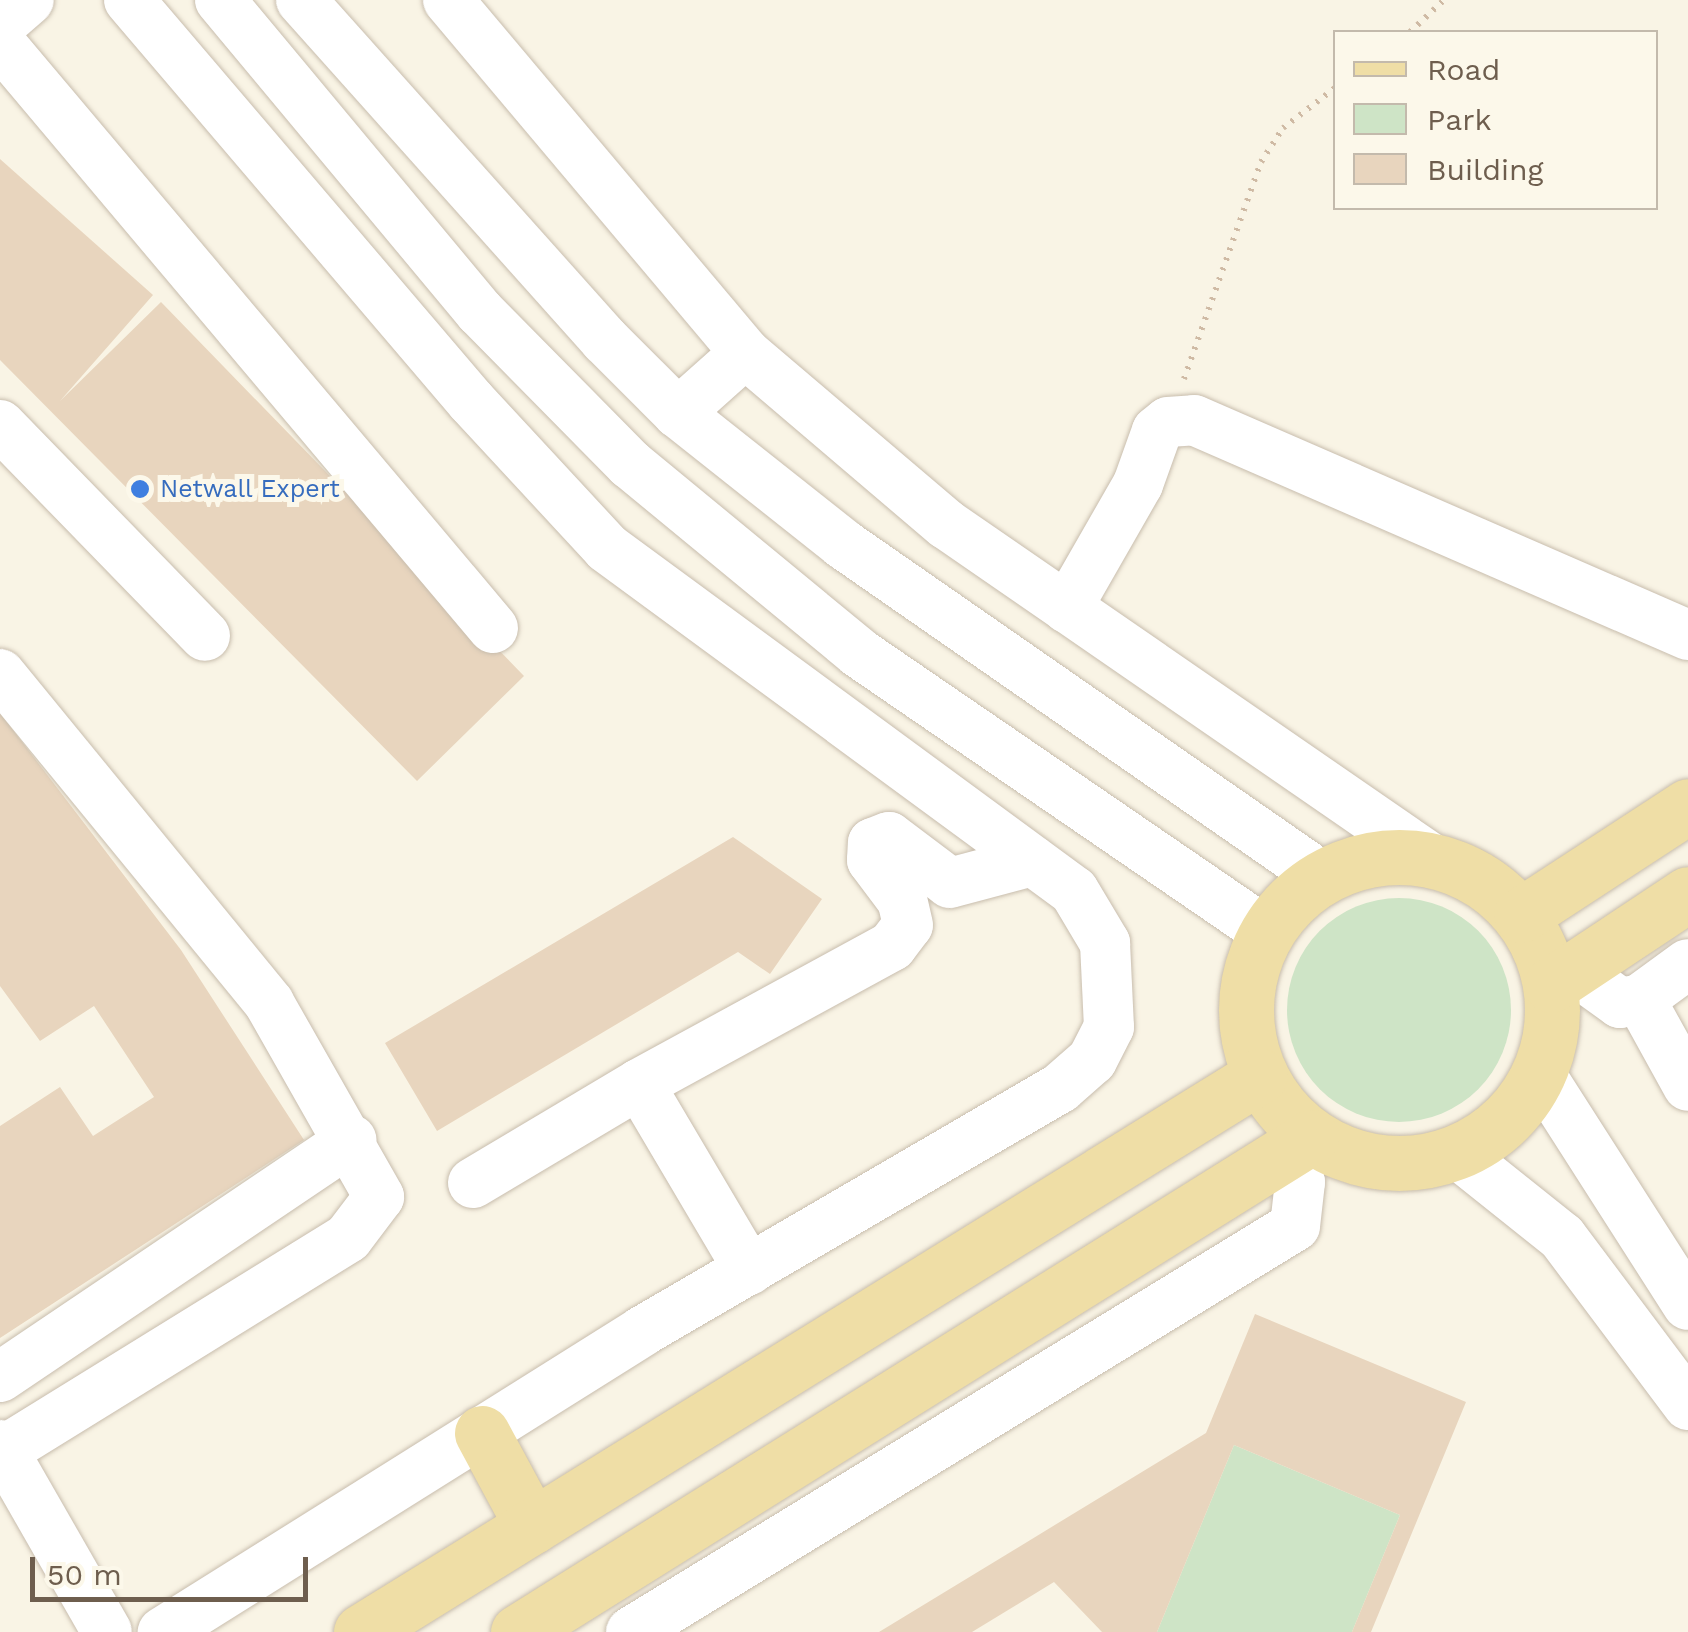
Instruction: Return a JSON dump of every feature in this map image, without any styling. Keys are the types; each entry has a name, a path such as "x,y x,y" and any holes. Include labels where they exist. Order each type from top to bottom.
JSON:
{"main road":[{"path":"1521,915 1688,806"},
{"path":"1297,1146 1282,1110 1260,1076 1246,1003 1266,932 1290,900 1321,876 1362,860 1433,860 1489,884 1521,915 1564,979"},
{"path":"551,1623 1297,1146 1408,1165 1458,1154 1506,1122 1540,1074 1564,979 1688,894"},
{"path":"361,1632 1260,1076"},
{"path":"482,1432 532,1526"}],"street":[{"path":"0,25 28,0"},
{"path":"129,0 446,372 607,548 1074,891 1105,943 1109,1026 1092,1060 1060,1088 749,1270 163,1632"},
{"path":"220,0 480,312 661,489 860,653 1266,932"},
{"path":"301,0 604,340 678,413 843,544 1321,876"},
{"path":"448,0 732,364 946,524 1433,860"},
{"path":"0,43 493,628"},
{"path":"678,413 732,364"},
{"path":"1068,608 1121,516 1156,431 1168,422 1194,420 1688,635"},
{"path":"0,426 205,636"},
{"path":"607,548 661,489"},
{"path":"0,674 269,1003 351,1140 379,1198 348,1238 1,1450 108,1632"},
{"path":"474,1183 645,1094 892,946 908,926 902,900 872,860 873,843 889,836 950,884 1032,861"},
{"path":"1564,979 1620,1003 1640,999 1688,964"},
{"path":"1640,999 1688,1086"},
{"path":"1540,1074 1688,1305"},
{"path":"645,1094 749,1270"},
{"path":"0,1377 351,1140"},
{"path":"631,1632 1294,1226 1300,1182 1297,1146"},
{"path":"1458,1154 1562,1237 1688,1405"}],"path":[{"path":"1412,30 1444,0"},
{"path":"1168,422 1261,162 1283,128 1333,90"}],"green space":[{"path":"1399,898 1442,907 1478,931 1502,967 1511,1010 1502,1053 1478,1089 1442,1113 1399,1122 1356,1113 1320,1089 1296,1053 1287,1010 1296,967 1320,931 1356,907"},
{"path":"1234,1445 1400,1515 1352,1632 1157,1632"}],"building":[{"path":"0,159 153,295 60,401 161,302 524,676 417,781 0,360"},
{"path":"0,713 181,950 304,1140 0,1338 0,1126 60,1087 93,1136 154,1097 94,1006 40,1041 0,986"},
{"path":"733,837 822,899 770,974 738,952 437,1131 385,1043"},
{"path":"1255,1314 1466,1402 1371,1632 1352,1632 1400,1515 1234,1445 1157,1632 1102,1632 1054,1582 972,1632 879,1632 1206,1433"}],"place":[{"name":"Netwall Expert","path":"140,489"}]}
